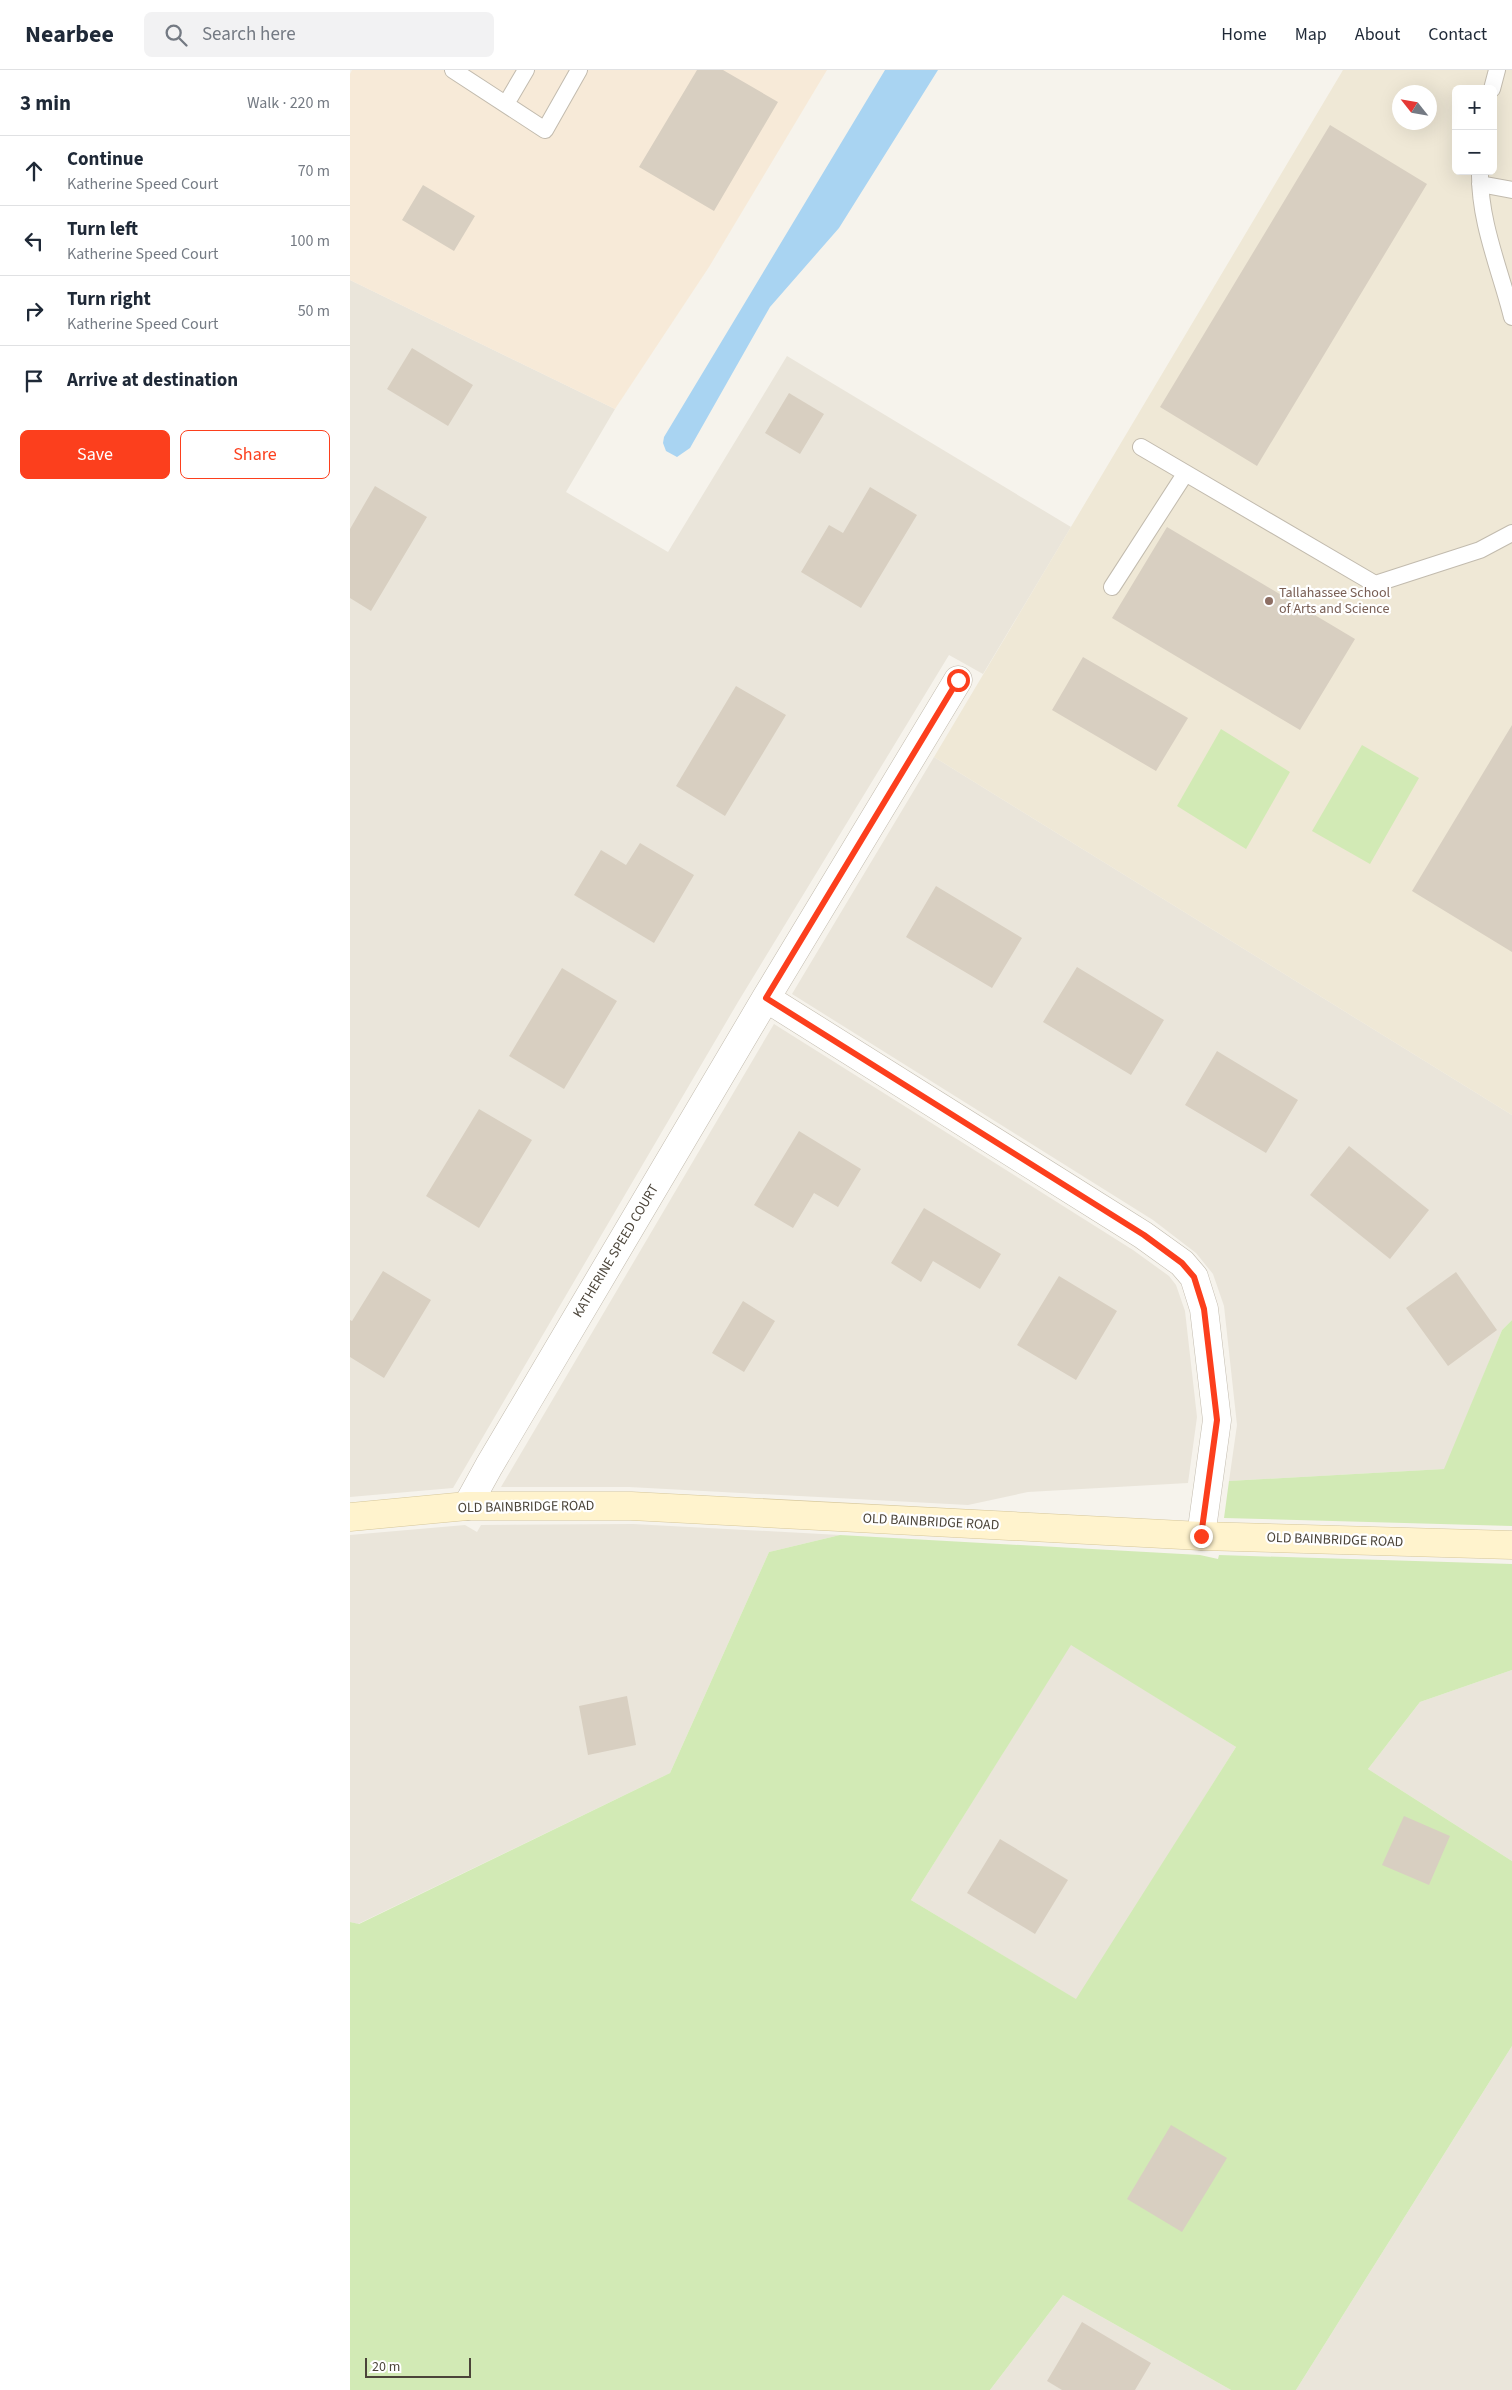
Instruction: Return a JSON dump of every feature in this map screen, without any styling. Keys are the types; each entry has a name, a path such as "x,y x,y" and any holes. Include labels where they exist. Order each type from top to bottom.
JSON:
{"main road":[{"name":"OLD BAINBRIDGE ROAD","path":"350,1516 467,1506 631,1506 1201,1536 1512,1545"}],"street":[{"name":"KATHERINE SPEED COURT","path":"467,1506 766,998 958,680"},
{"path":"766,998 1144,1235 1182,1263 1194,1277 1204,1309 1217,1420 1201,1536"}],"lane":[{"path":"453,70 545,130 579,70"},
{"path":"506,104 526,70"},
{"path":"1493,85 1497,70"},
{"path":"1512,190 1480,178 1485,222 1512,317"},
{"path":"1140,446 1375,584 1480,550 1512,533"},
{"path":"1112,587 1185,474"}],"shaded area":[{"path":"352,70 827,70 709,267 615,409 350,280 350,74"},
{"name":"Tallahassee School of Arts and Science","path":"1343,70 1512,70 1512,1115 934,757"},
{"path":"350,280 615,409 566,492 668,552 787,356 1071,527 983,674 949,655 738,1002 453,1488 350,1497"},
{"path":"934,757 1512,1115 1512,1320 1502,1330 1445,1469 1229,1481 1237,1425 1224,1306 1213,1274 1196,1253 1153,1220 792,994"},
{"path":"774,1024 1133,1250 1169,1276 1176,1285 1185,1311 1197,1417 1188,1483 1028,1492 968,1505 629,1487 501,1487"},
{"path":"633,1524 840,1535 769,1552 670,1773 358,1924 350,1922 350,1535 465,1525 477,1532 481,1525"},
{"path":"1071,1644 1236,1747 1077,2000 911,1900"},
{"path":"1512,1670 1512,1861 1368,1769 1420,1702"},
{"path":"1512,2046 1512,2390 1296,2390"},
{"path":"1063,2295 1231,2390 990,2390"}],"green space":[{"path":"1221,729 1290,772 1246,849 1177,806"},
{"path":"1362,745 1419,778 1370,864 1312,831"},
{"path":"1512,1320 1512,1526 1224,1518 1229,1481 1444,1469 1502,1330"},
{"path":"840,1535 1200,1555 1218,1559 1219,1555 1512,1564 1512,1670 1420,1702 1368,1769 1512,1861 1512,2046 1296,2390 1231,2390 1063,2295 990,2390 350,2390 350,1922 359,1924 670,1773 769,1552","holes":["1071,1645 1236,1747 1076,1999 911,1900"]}],"water":[{"path":"885,70 938,70 839,228 770,307 690,448 677,457 666,451 663,443 664,437"}],"building":[{"path":"697,70 723,70 778,102 714,211 639,167"},
{"path":"1330,125 1427,184 1257,466 1160,407"},
{"path":"423,185 475,216 454,251 402,220"},
{"path":"412,348 473,385 448,426 387,389"},
{"path":"789,393 824,414 800,454 765,433"},
{"path":"375,486 427,517 371,611 350,598 350,529"},
{"path":"870,487 917,515 861,608 801,572 829,525 843,533"},
{"path":"1167,527 1355,639 1300,730 1112,618"},
{"path":"1083,657 1188,718 1156,771 1052,710"},
{"path":"736,686 786,715 725,816 676,786"},
{"path":"1512,725 1512,952 1412,891"},
{"path":"640,843 694,875 654,943 574,895 601,850 626,865"},
{"path":"936,886 1022,938 992,988 906,937"},
{"path":"1077,967 1164,1020 1131,1075 1043,1022"},
{"path":"562,968 617,1001 564,1089 509,1056"},
{"path":"1217,1051 1298,1100 1266,1153 1185,1105"},
{"path":"479,1109 532,1140 479,1228 426,1196"},
{"path":"799,1131 861,1169 838,1207 814,1193 793,1228 754,1205"},
{"path":"1349,1146 1429,1210 1390,1259 1310,1195"},
{"path":"924,1208 1001,1254 980,1289 933,1261 921,1282 891,1263"},
{"path":"383,1271 431,1300 384,1378 350,1357 350,1320 352,1321"},
{"path":"1456,1272 1497,1330 1448,1366 1406,1308"},
{"path":"1059,1276 1117,1311 1076,1380 1017,1345"},
{"path":"743,1301 775,1321 744,1372 712,1353"},
{"path":"627,1696 636,1745 588,1755 579,1706"},
{"path":"1404,1816 1450,1836 1429,1885 1382,1865"},
{"path":"1000,1839 1068,1880 1035,1934 967,1893"},
{"path":"1171,2125 1227,2158 1182,2232 1127,2199"},
{"path":"1082,2322 1151,2363 1135,2390 1062,2390 1047,2381"}],"place":[{"name":"Tallahassee School of Arts and Science","path":"1269,601"}],"route":[{"path":"958,680 766,998 1144,1235 1182,1263 1194,1277 1204,1309 1217,1420 1201,1536"}]}
